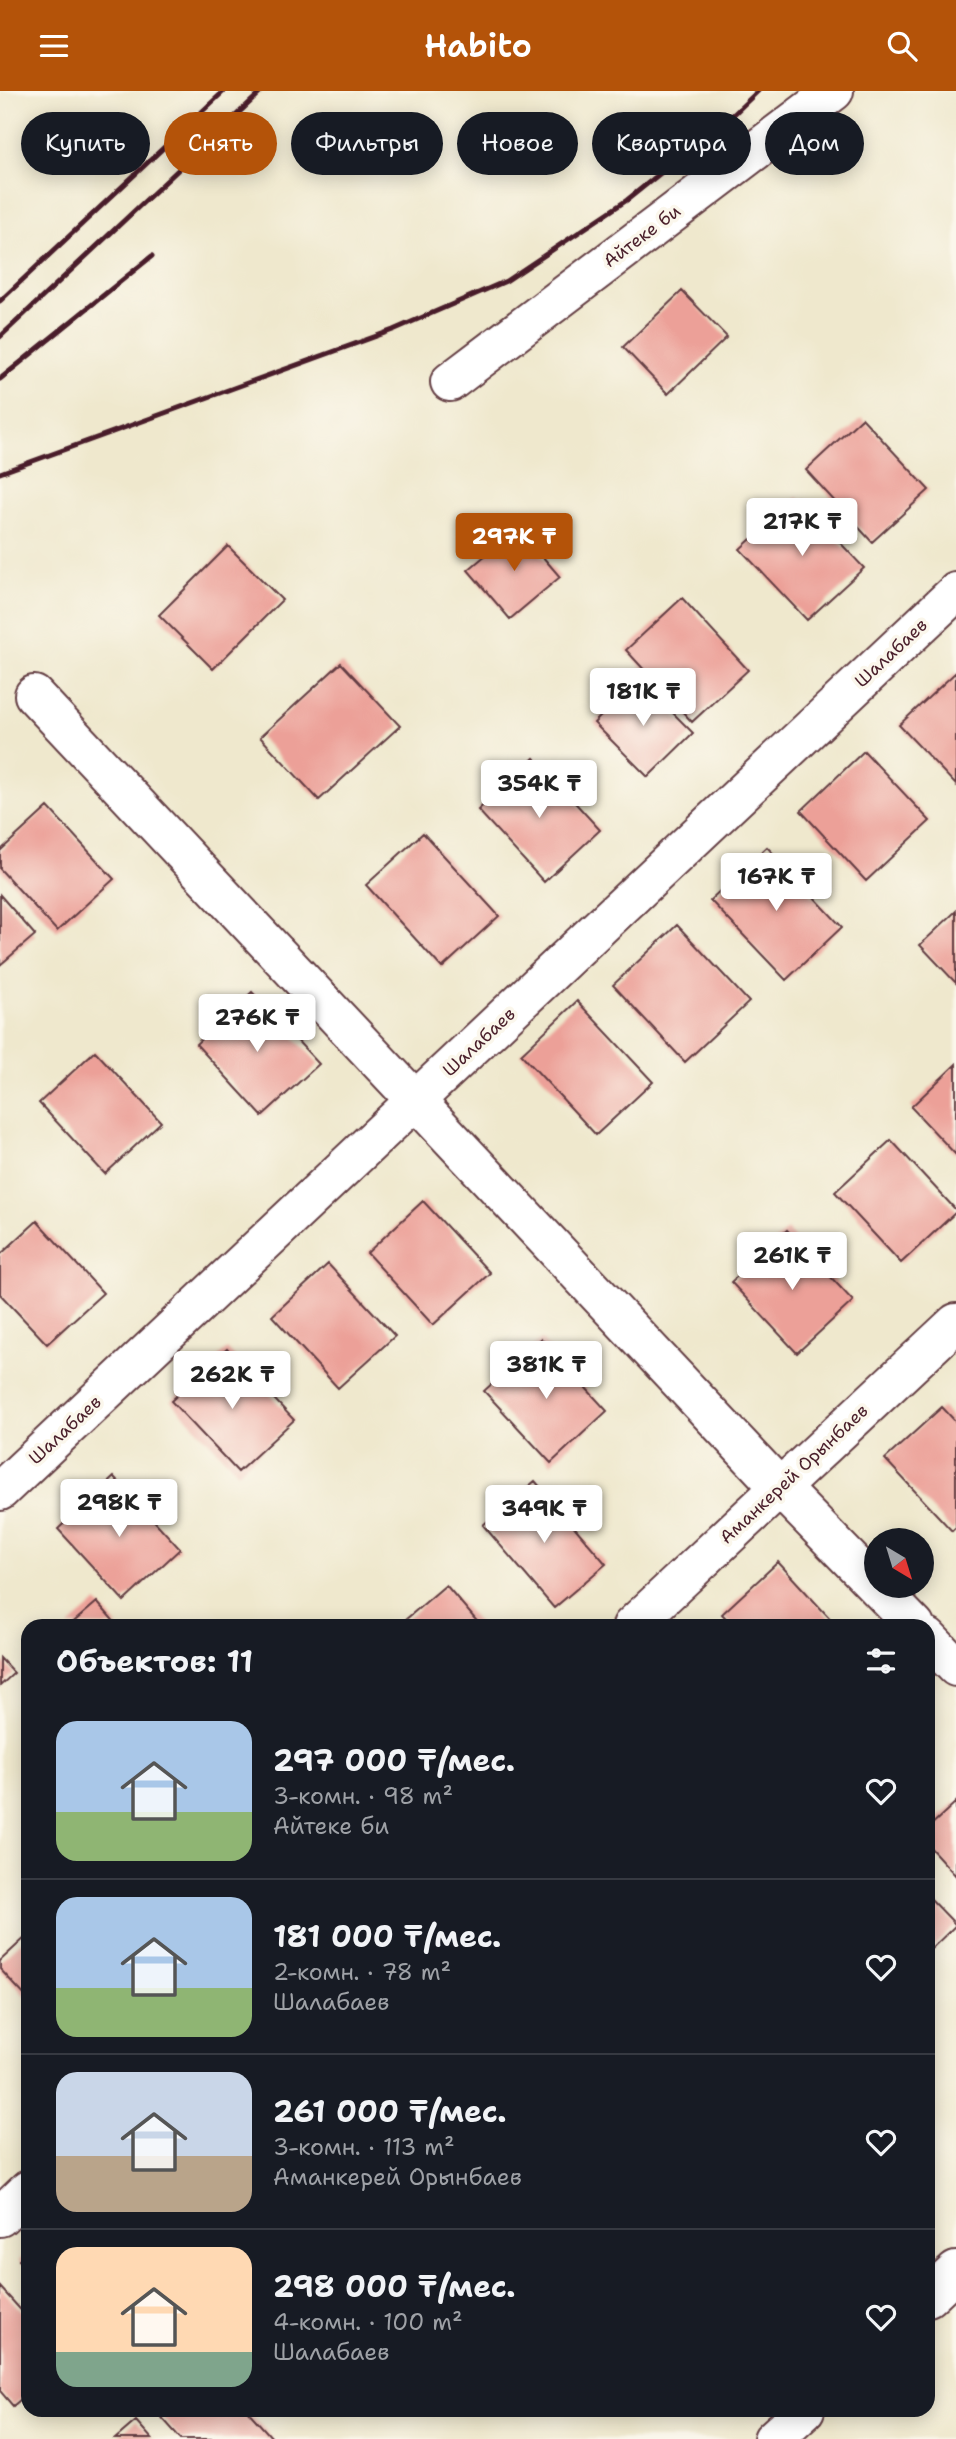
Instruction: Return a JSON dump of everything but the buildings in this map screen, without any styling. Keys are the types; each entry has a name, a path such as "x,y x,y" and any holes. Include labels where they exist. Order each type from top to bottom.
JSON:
{"street":[{"name":"Айтеке би","path":"450,382 834,91"},
{"name":"Шалабаев","path":"0,1491 956,592"},
{"path":"34,695 415,1103 780,1488 908,1619"},
{"name":"Аманкерей Орынбаев","path":"640,1619 956,1323"},
{"path":"935,1645 956,1667"},
{"path":"0,2217 21,2197"},
{"path":"935,2290 956,2271"}],"railway":[{"path":"0,301 224,91"},
{"path":"0,337 262,91"},
{"path":"0,473 393,330 506,281 627,200 734,114 758,91"},
{"path":"0,379 152,256"}]}
